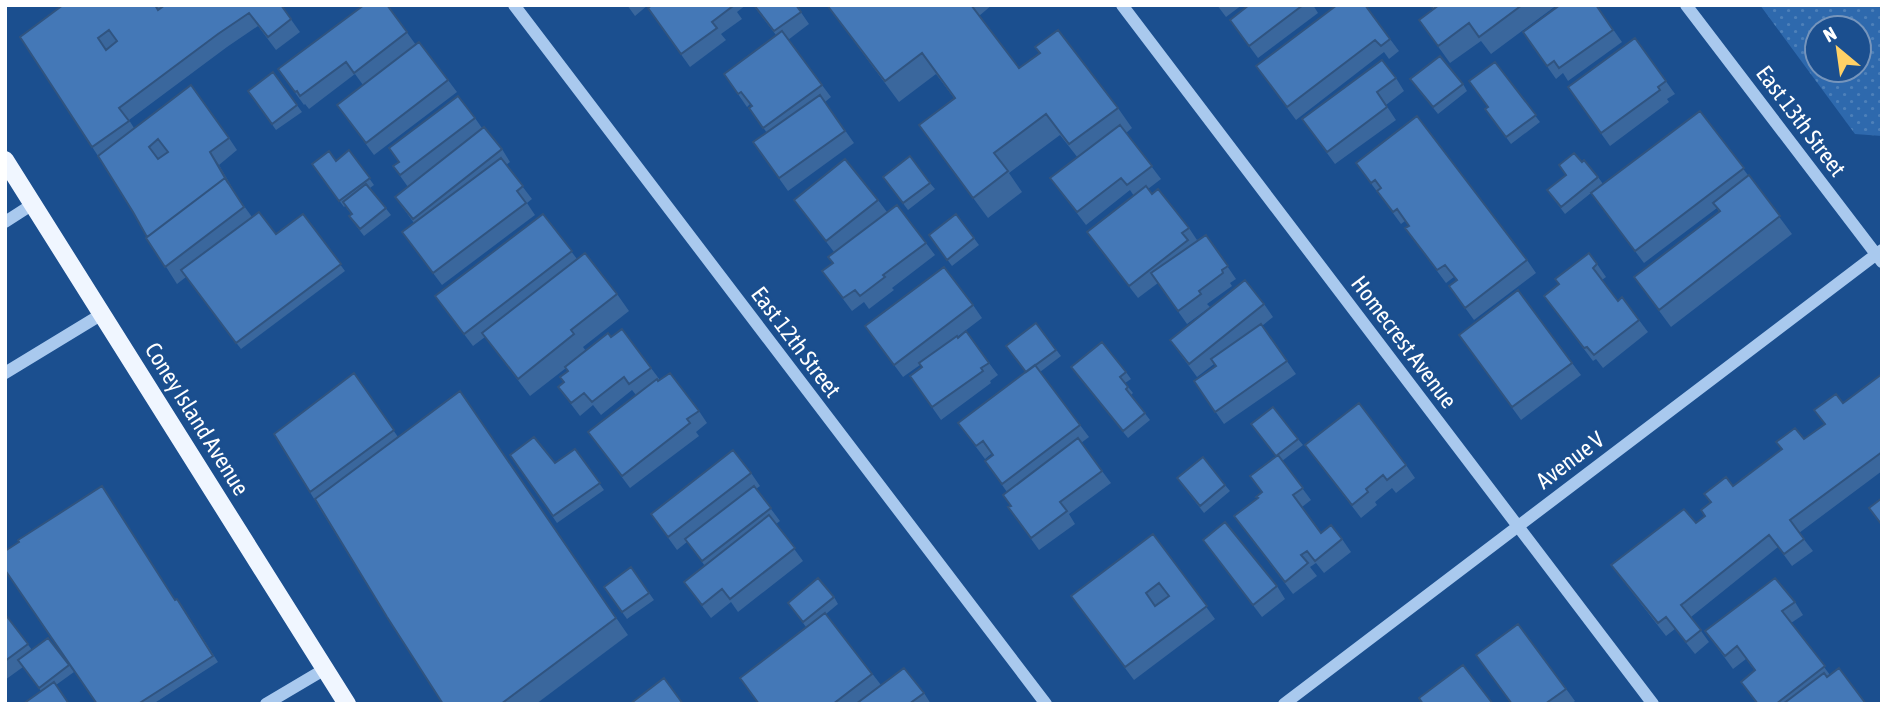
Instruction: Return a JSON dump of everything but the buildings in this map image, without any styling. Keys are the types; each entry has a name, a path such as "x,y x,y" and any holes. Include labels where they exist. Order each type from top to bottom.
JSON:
{"main road":[{"name":"Coney Island Avenue","path":"5,160 347,704"}],"street":[{"name":"East 12th Street","path":"514,5 1046,704"},
{"name":"Homecrest Avenue","path":"1122,5 1653,704"},
{"name":"East 13th Street","path":"1686,5 1880,255"},
{"path":"5,222 33,204"},
{"name":"Avenue V","path":"1284,704 1880,255"},
{"path":"5,373 102,314"},
{"path":"266,704 325,669"}],"shaded area":[{"path":"1760,5 1882,5 1882,136 1855,134 1818,84 1873,84 1873,14 1803,14 1803,63"}]}
